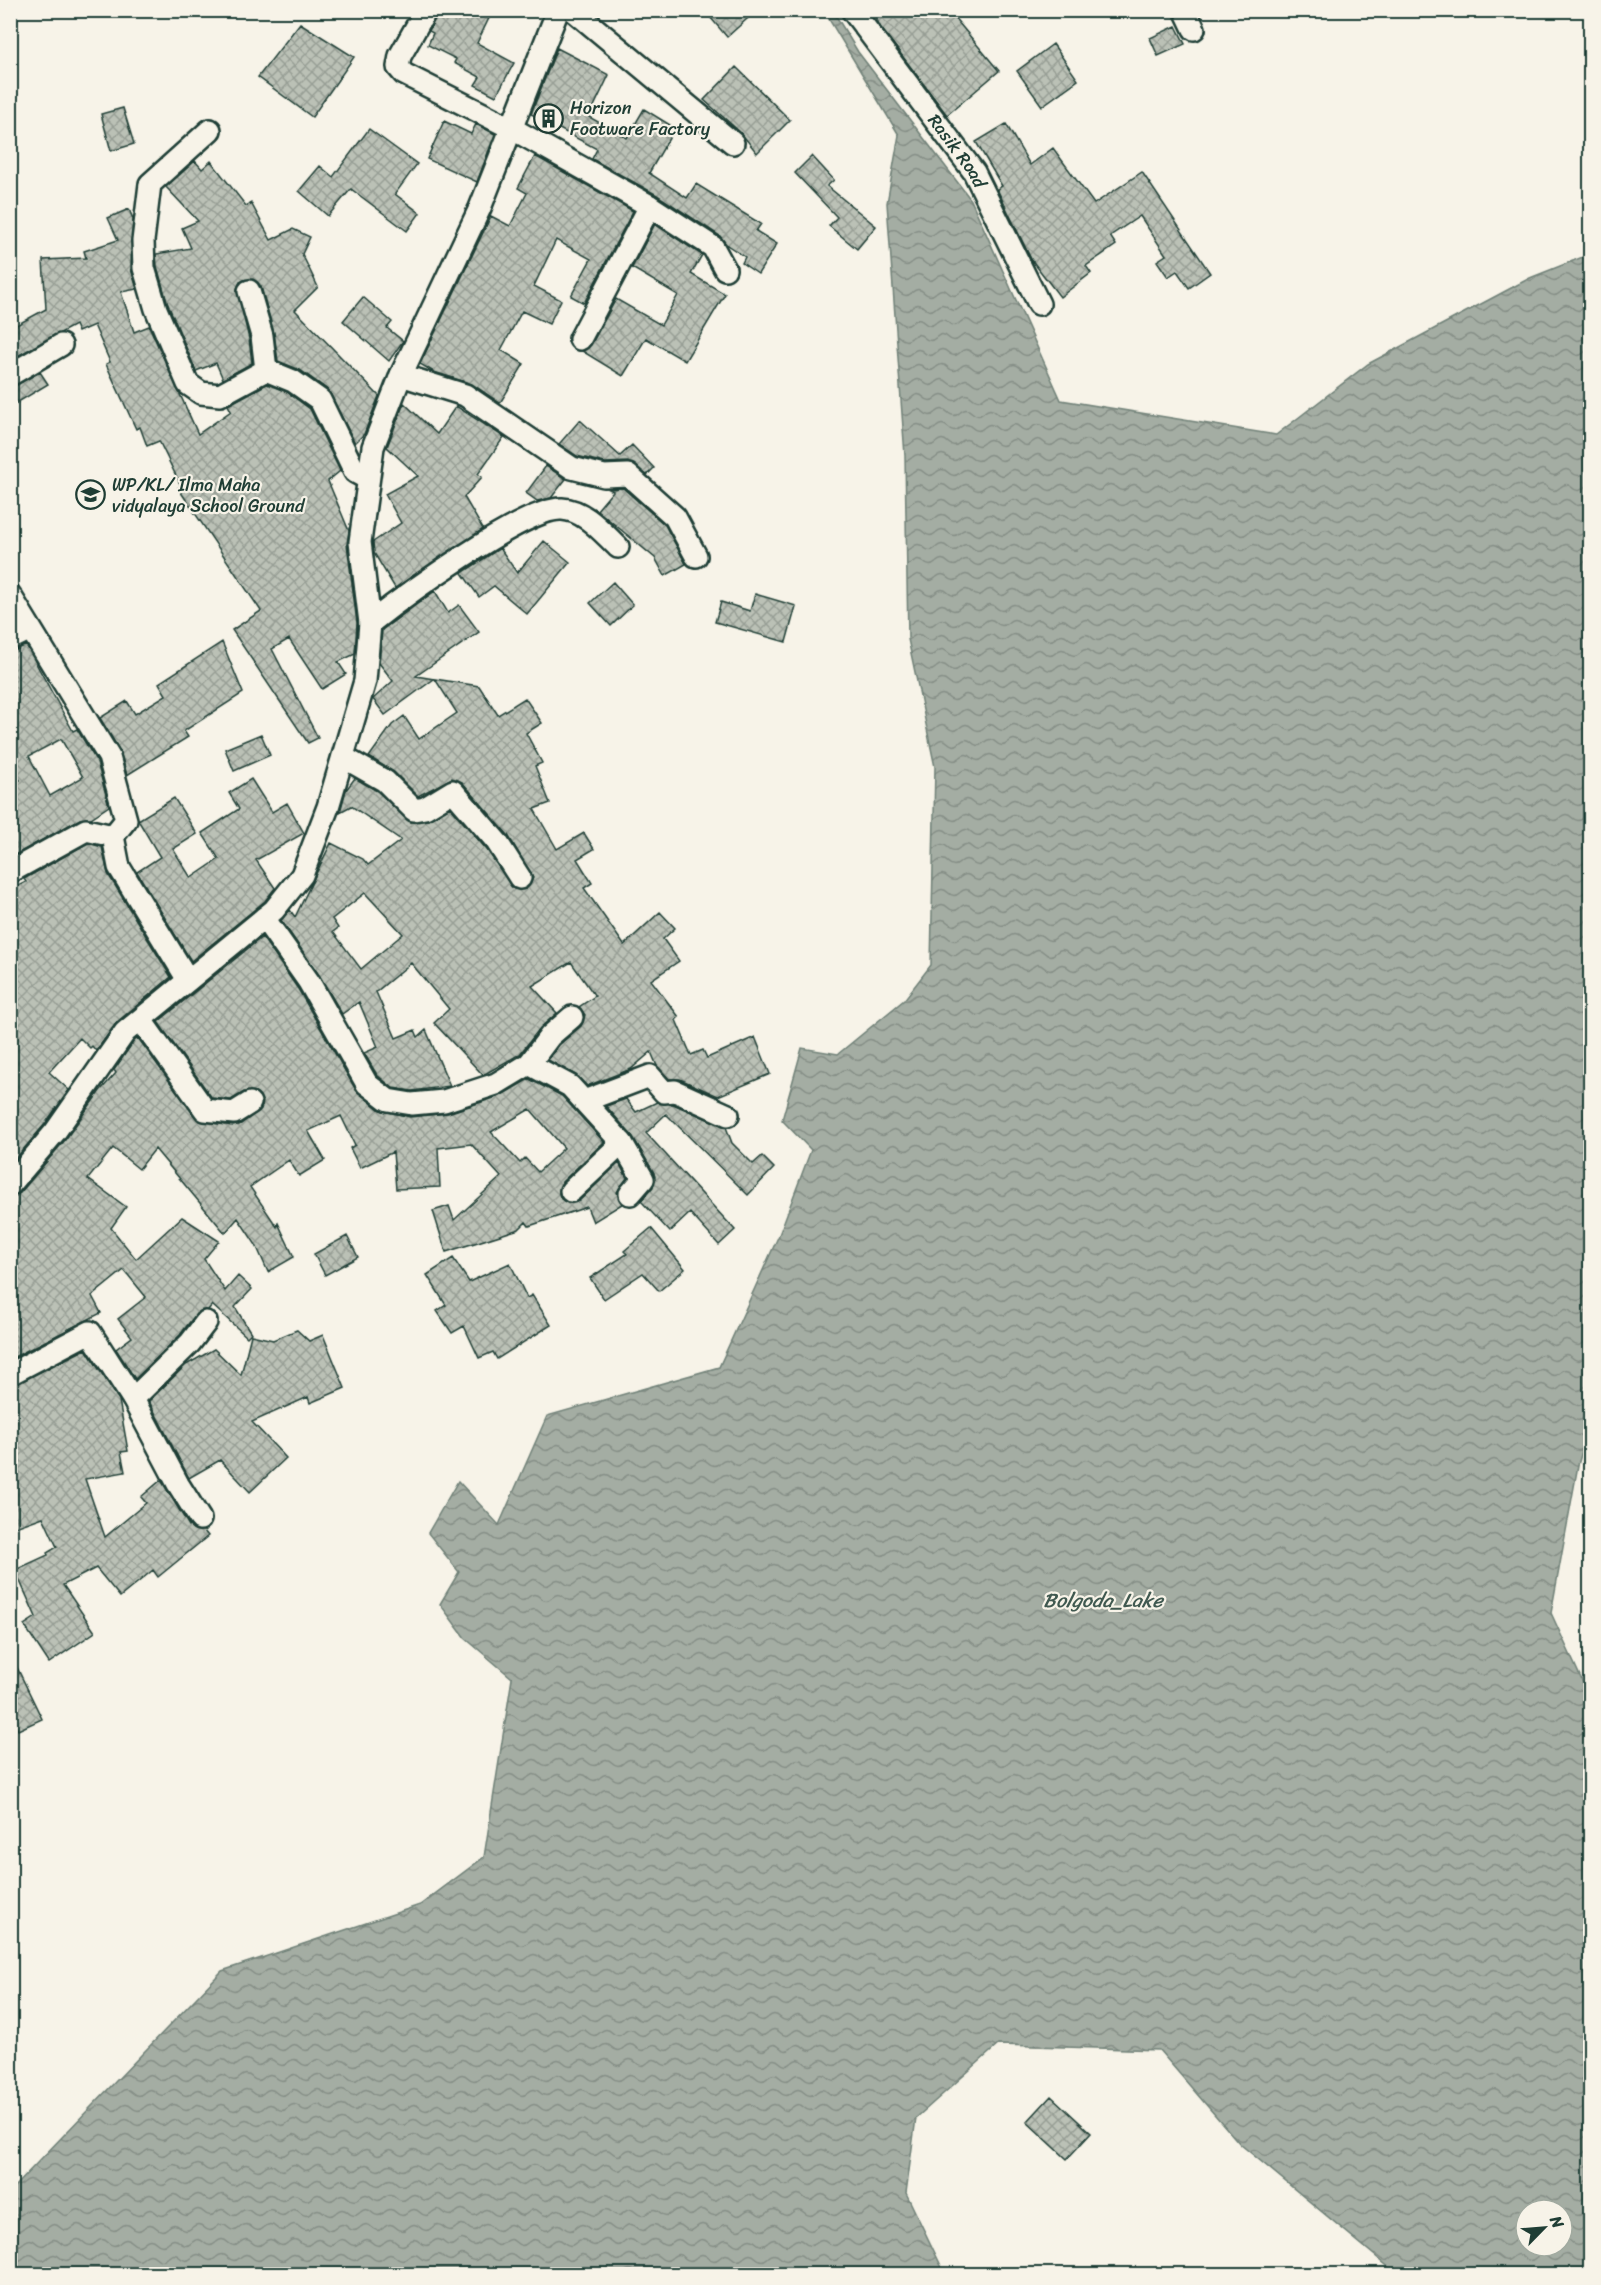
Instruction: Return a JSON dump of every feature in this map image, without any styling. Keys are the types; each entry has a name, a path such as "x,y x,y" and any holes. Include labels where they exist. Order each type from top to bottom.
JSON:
{"street":[{"path":"426,10 400,56 398,67 404,74 511,128 650,206 713,247 725,269"},
{"path":"10,1185 55,1132 125,1032 264,918 302,875 328,807 365,681 370,623 360,542 373,447 400,375 480,208 558,10"},
{"path":"573,10 733,143"},
{"name":"Rasik Road","path":"852,10 975,172 1039,304"},
{"path":"210,130 150,184 143,241 144,268 156,309 188,384 201,393 220,395 266,370"},
{"path":"580,339 650,206"},
{"path":"249,291 262,336 266,370"},
{"path":"10,375 61,345"},
{"path":"266,370 292,381 320,400 355,472 368,479"},
{"path":"400,375 465,395 572,468 604,476 628,475 675,516 696,556"},
{"path":"370,623 454,561 545,510 564,509 589,519 618,547"},
{"path":"10,595 109,757 126,820 113,836"},
{"path":"10,639 30,629"},
{"path":"343,757 386,781 414,810 425,808 453,791 498,842 520,878"},
{"path":"10,872 86,830 113,836"},
{"path":"113,836 119,867 188,980"},
{"path":"264,918 309,982 367,1084 388,1100 412,1104 444,1101 496,1084 530,1064 550,1036 572,1017"},
{"path":"141,1020 205,1110 234,1113 250,1104"},
{"path":"530,1064 570,1086 622,1143 643,1179 630,1194"},
{"path":"584,1101 650,1076 664,1092 675,1091 728,1115"},
{"path":"571,1191 622,1143"},
{"path":"133,1399 190,1343 206,1322"},
{"path":"10,1374 90,1332 133,1399 178,1484 200,1519"}],"water":[{"name":"Bolgoda_Lake","path":"824,11 833,11 858,52 971,200 1061,400 1276,435 1368,364 1530,278 1590,254 1590,1424 1578,1465 1551,1613 1590,1698 1590,2274 1397,2274 1240,2144 1159,2050 998,2045 916,2118 906,2193 945,2274 11,2274 11,2190 222,1971 420,1905 484,1857 512,1678 465,1638 440,1604 459,1572 428,1533 458,1481 499,1525 547,1416 719,1367 779,1235 811,1150 782,1120 802,1048 838,1054 904,1000 931,965 935,767 908,639 905,456 887,203 899,135"}],"building":[{"path":"439,10 493,10 477,43 514,63 496,96 475,85 480,77 454,63 456,59 428,45 433,33 429,31"},
{"path":"704,10 757,10 727,37"},
{"path":"872,10 948,10 999,71 947,115 881,28"},
{"path":"300,23 354,57 312,117 258,77"},
{"path":"1176,26 1185,44 1158,56 1150,38"},
{"path":"1053,44 1078,80 1042,106 1017,71"},
{"path":"557,48 609,75 589,117 627,138 644,109 675,128 649,173 687,198 696,184 761,224 756,231 777,244 758,274 742,263 745,257 727,245 720,236 657,195 592,159 597,149 531,114"},
{"path":"736,67 790,120 757,153 741,133 704,100"},
{"path":"123,108 134,144 111,151 101,114"},
{"path":"444,121 471,134 476,124 495,134 477,182 427,159"},
{"path":"1006,124 1030,165 1053,148 1094,204 1142,172 1210,273 1189,288 1177,271 1168,277 1157,261 1166,255 1140,216 1110,236 1116,245 1086,266 1091,273 1060,297 1031,259 997,189 1002,186 976,142"},
{"path":"369,129 417,164 395,194 420,213 407,231 351,189 328,216 299,191 320,166 333,177"},
{"path":"535,156 633,211 584,303 571,296 591,259 556,240 534,286 561,300 549,324 522,311 501,350 524,364 500,403 472,384 434,372 420,364 491,216 510,226 527,193 518,188"},
{"path":"812,156 834,180 827,186 876,226 857,249 829,226 837,217 795,173"},
{"path":"195,161 202,169 211,161 246,206 251,203 271,240 293,229 310,237 302,254 318,287 295,310 379,396 364,434 355,443 328,390 300,370 278,361 274,333 261,287 253,279 240,282 237,289 249,339 252,363 223,379 216,363 196,371 167,302 156,254 191,248 182,228 198,221 166,187"},
{"path":"129,209 133,219 131,269 137,289 121,292 134,332 149,326 198,434 231,411 228,405 267,384 287,392 310,409 340,471 328,481 349,531 347,544 357,623 355,654 338,662 346,674 322,689 289,639 272,649 318,738 308,743 232,630 261,611 178,488 181,486 159,441 147,446 140,427 136,429 106,364 110,362 94,325 78,332 75,325 10,360 10,322 13,327 46,309 43,260 86,258 84,251 118,240 108,218"},
{"path":"655,224 702,255 691,274 725,294 685,361 646,338 623,376 582,351 591,345 616,299 661,325 678,295 632,268"},
{"path":"363,297 392,322 387,328 403,341 389,361 343,321"},
{"path":"40,372 48,384 10,407 10,388"},
{"path":"404,403 437,434 456,406 504,437 478,474 482,477 464,497 483,529 395,588 374,553 373,542 401,523 385,494 418,476 387,447"},
{"path":"580,420 620,456 632,445 654,468 647,475 628,462 605,463 577,456 559,444"},
{"path":"546,466 566,479 551,498 537,501 526,493"},
{"path":"623,488 665,525 686,564 665,576 655,558 597,510 613,491 609,489"},
{"path":"544,541 570,562 527,614 494,586 479,597 462,573 500,548 517,573"},
{"path":"613,582 633,605 611,626 590,603"},
{"path":"435,591 448,613 459,605 479,632 416,676 434,679 385,715 373,699 393,681 379,663 382,630"},
{"path":"755,594 796,606 786,642 715,622 721,602 750,611"},
{"path":"222,642 243,693 184,731 188,737 127,775 120,751 100,718 127,701 135,714 166,695 159,683"},
{"path":"26,645 73,731 77,729 97,762 109,806 91,818 80,819 15,855 10,848 10,785 20,780 10,766 10,653","holes":["61,739 83,777 50,796 29,756"]},
{"path":"435,679 479,686 498,715 525,698 542,723 526,733 542,763 535,766 550,803 534,809 557,849 584,833 594,849 577,859 592,883 584,888 624,945 660,912 675,928 663,939 679,961 651,980 679,1017 676,1020 691,1055 703,1050 707,1058 755,1037 770,1074 718,1096 680,1079 669,1079 657,1066 651,1052 631,1069 587,1086 576,1075 548,1060 559,1045 581,1026 585,1015 579,1007 595,996 571,962 532,986 557,1013 540,1028 520,1054 483,1075 434,1023 449,1009 411,963 376,992 396,1038 415,1030 418,1037 426,1030 450,1086 412,1091 393,1088 377,1075 364,1053 378,1047 359,1002 342,1014 319,975 281,920 290,910 295,917 331,843 363,859 368,865 401,840 351,806 340,812 346,790 355,778 377,791 411,822 428,820 450,807 487,850 514,889 526,889 533,878 508,835 462,782 452,778 418,796 394,772 369,757 392,725 404,716 419,739 457,713","holes":["365,893 403,934 361,969 333,932 338,928 332,919"]},
{"path":"261,734 270,755 234,771 225,749"},
{"path":"251,779 272,812 287,803 304,833 256,860 275,888 265,901 191,961 137,872 160,857 138,820 174,798 197,834 173,849 191,878 219,859 202,833 239,809 229,793"},
{"path":"88,843 102,847 108,874 171,977 117,1022 96,1051 80,1038 49,1072 69,1090 45,1124 10,1165 10,890 26,882 24,879"},
{"path":"262,937 298,989 356,1090 380,1110 410,1117 448,1113 500,1096 529,1079 562,1096 604,1142 562,1182 559,1193 561,1199 568,1203 579,1201 619,1163 627,1178 617,1192 622,1204 593,1222 587,1207 529,1226 526,1222 519,1229 446,1252 433,1211 449,1206 454,1220 501,1177 471,1144 438,1148 440,1187 396,1189 393,1152 360,1168 350,1148 355,1145 341,1116 308,1131 325,1160 299,1176 289,1160 250,1187 277,1227 278,1223 294,1257 268,1272 256,1245 238,1218 225,1233 155,1149 139,1169 113,1148 88,1179 126,1207 111,1228 136,1259 182,1217 219,1241 204,1259 225,1291 238,1276 252,1289 235,1307 251,1333 247,1337 212,1305 208,1310 196,1314 180,1335 135,1379 116,1349 132,1337 118,1319 146,1297 124,1270 92,1296 101,1313 10,1359 10,1197 20,1193 65,1140 100,1091 116,1073 114,1070 134,1041 138,1038 199,1121 233,1126 241,1124 261,1109 263,1102 255,1092 244,1092 231,1100 212,1098 158,1022","holes":["530,1109 564,1148 538,1172 525,1158 520,1163 491,1132"]},
{"path":"626,1099 636,1112 657,1102 673,1104 726,1127 732,1143 753,1164 762,1156 774,1168 748,1195 666,1114 646,1133 735,1230 719,1245 690,1213 670,1232 641,1201 653,1187 654,1173 633,1137 606,1106"},
{"path":"651,1228 685,1269 659,1291 643,1273 604,1299 590,1278 627,1254 624,1251"},
{"path":"347,1236 358,1257 325,1275 314,1254"},
{"path":"453,1258 469,1282 510,1263 527,1298 532,1295 551,1325 497,1359 493,1352 479,1358 464,1326 452,1333 437,1311 446,1305 427,1275"},
{"path":"297,1330 309,1341 323,1335 345,1388 310,1403 308,1397 252,1422 286,1458 250,1492 220,1460 189,1478 149,1401 186,1365 214,1349 241,1375 251,1335 273,1340"},
{"path":"86,1349 119,1400 128,1451 121,1452 125,1472 85,1479 105,1537 146,1503 141,1497 161,1480 189,1526 195,1530 204,1531 208,1536 158,1577 153,1570 120,1597 96,1568 63,1585 95,1632 49,1663 24,1625 36,1617 15,1570 48,1555 47,1553 57,1547 43,1517 10,1529 10,1387"},
{"path":"10,1653 42,1719 18,1730 10,1714"},
{"path":"1051,2096 1091,2133 1067,2159 1027,2122"}],"place":[{"name":"Horizon Footware Factory","path":"549,118"},
{"name":"WP/KL/ Ilma Maha vidyalaya School Ground","path":"91,495"}]}
